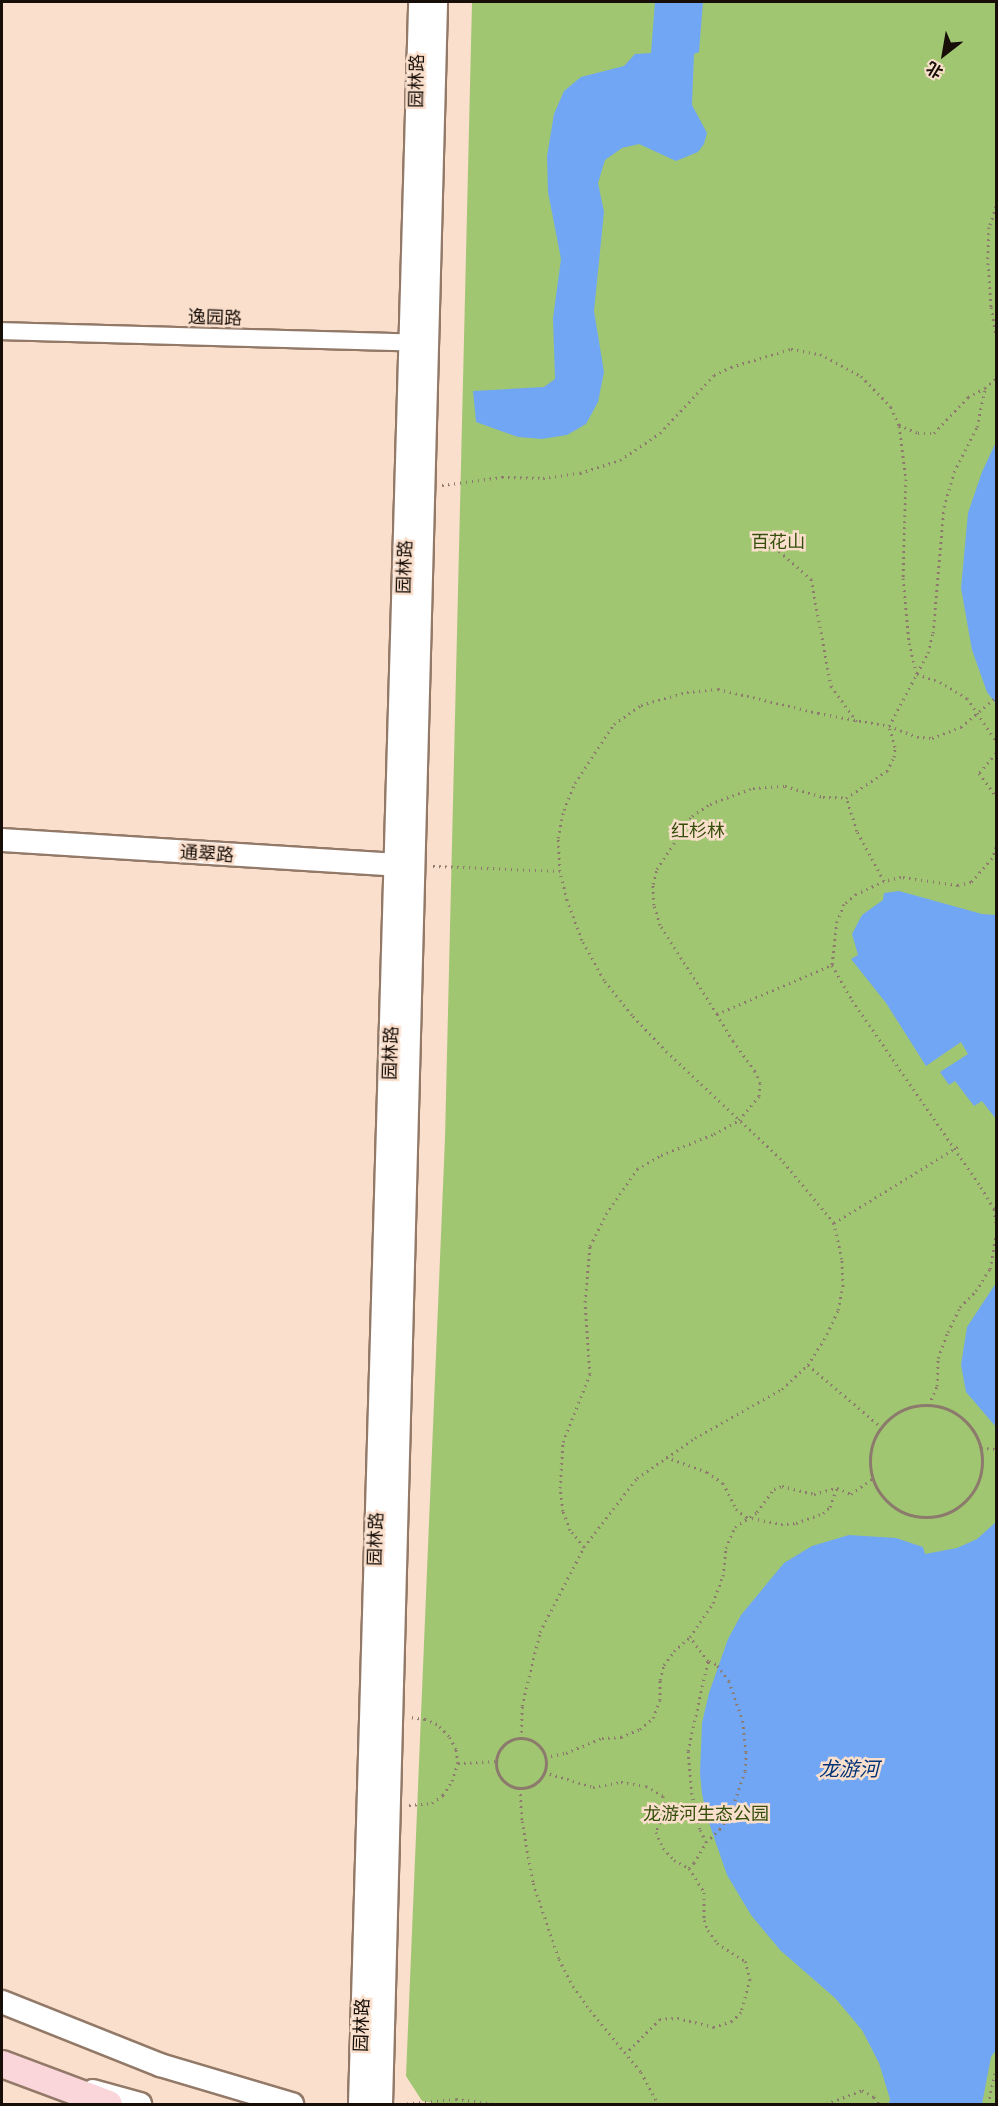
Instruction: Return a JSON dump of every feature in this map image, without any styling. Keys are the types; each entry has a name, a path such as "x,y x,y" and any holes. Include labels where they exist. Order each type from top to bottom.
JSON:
{"main road":[{"path":"7,2066 109,2104"}],"street":[{"name":"园林路","path":"360,2104 405,866 423,488 419,343 420,2"},
{"name":"园林路","path":"381,2104 405,866 419,343 436,2"},
{"name":"逸园路","path":"2,331 419,343"},
{"name":"通翠路","path":"2,840 405,866"},
{"path":"2,2002 160,2066 292,2104"},
{"path":"7,2066 140,2104"}],"path":[{"path":"996,206 989,227 987,263 996,334"},
{"path":"423,488 502,477 543,478 580,473 620,460 660,432 714,375 731,367 791,349 820,354 861,376 891,407 899,426 906,479 903,578 909,643 917,674"},
{"path":"899,426 918,433 934,433 968,397 985,388 996,378"},
{"path":"584,1547 570,1530 562,1511 560,1488 563,1442 590,1374 585,1302 590,1246 606,1214 637,1169 661,1155 714,1134 739,1120 759,1096 760,1083 755,1071 733,1041 660,925 654,905 653,884 662,860 692,816 710,804 753,788 785,786 824,797 846,798 887,771 895,747 889,726 928,653 933,633 944,507 954,472 977,427 985,388"},
{"path":"752,540 779,551 810,579 831,686 857,722"},
{"path":"917,674 940,682 967,698 979,712 996,741"},
{"path":"521,1738 522,1706 540,1632 584,1547 638,1478 666,1457 782,1389 808,1365 827,1334 838,1310 843,1286 842,1259 834,1223 781,1159 667,1052 604,980 582,940 567,900 560,871 558,838 564,810 575,783 614,724 641,705 687,692 718,689 857,722 889,726 917,737 932,738 961,728 996,697"},
{"path":"996,753 979,773 996,796"},
{"path":"846,798 857,831 884,881"},
{"path":"996,847 992,858 971,882 958,885 901,878 884,881 856,894 843,904 837,921 832,965 852,1000 994,1209 996,1226"},
{"path":"405,866 560,871"},
{"path":"717,1014 832,965"},
{"path":"834,1223 962,1144"},
{"path":"929,1405 937,1386 938,1358 948,1332 960,1307 976,1291 990,1269 996,1234"},
{"path":"808,1365 881,1427"},
{"path":"929,1405 946,1408 962,1417 974,1431 981,1448 983,1467 977,1485 966,1501 950,1512 932,1517 913,1516 895,1508 881,1494 873,1478 870,1460 873,1443 881,1427 894,1414 911,1407 929,1405"},
{"path":"981,1448 996,1449"},
{"path":"666,1457 707,1472 723,1483 736,1509 746,1517 781,1524 796,1523 822,1513 830,1506 837,1488"},
{"path":"545,1757 566,1753 602,1738 621,1737 640,1729 653,1718 660,1700 664,1665 674,1651 690,1637 713,1603 723,1576 726,1548 735,1527 746,1517 757,1512 763,1501 774,1490 782,1486 814,1494 837,1488 851,1494 873,1478"},
{"path":"688,1868 731,1812 745,1771 746,1752 743,1722 733,1690 716,1664 708,1661 690,1637"},
{"path":"706,1842 700,1829 692,1794 688,1751 708,1661"},
{"path":"387,1806 432,1803 443,1795 452,1781 458,1763 456,1749 449,1736 437,1724 425,1719 390,1715"},
{"path":"521,1738 536,1743 545,1757 544,1772 534,1783 520,1788 505,1782 497,1769 498,1754 507,1742 521,1738"},
{"path":"458,1763 496,1761"},
{"path":"544,1772 593,1787 621,1782 646,1786 663,1796 664,1811 656,1832 663,1848 674,1860 688,1868 704,1892 704,1920 717,1943 745,1961 750,1979 748,1994 741,2012 732,2021 714,2027 679,2018 660,2019 626,2053"},
{"path":"520,1788 522,1821 533,1883 559,1959 579,1994 641,2073 658,2104"},
{"path":"988,2104 996,2070"},
{"path":"826,2104 862,2090 874,2097 879,2104"},
{"path":"399,2104 456,2099 497,2104"}],"green space":[{"name":"龙游河生态公园","path":"472,2 996,2 996,2104 439,2104 422,2101 406,2076 445,1138"}],"water":[{"path":"655,2 703,2 699,52 694,54 692,105 707,133 704,144 698,152 676,161 639,144 622,148 605,160 598,183 604,212 594,311 604,372 598,402 586,424 567,435 542,439 518,437 476,422 473,391 544,387 555,379 553,318 561,259 548,192 547,156 554,114 564,91 581,77 624,66 635,54 651,53"},
{"path":"996,442 996,704 987,692 972,650 961,588 968,513 982,472"},
{"path":"899,891 982,914 996,915 996,1119 982,1101 974,1106 955,1081 949,1085 940,1072 968,1054 961,1042 926,1066 886,1003 851,959 858,955 852,934 862,915 883,900 884,893"},
{"path":"996,1283 996,1427 966,1392 961,1365 967,1327"},
{"name":"龙游河","path":"996,1522 996,2050 991,2057 982,2104 889,2104 890,2099 879,2063 862,2030 835,1998 780,1950 751,1915 727,1875 707,1817 702,1794 700,1773 702,1723 709,1693 728,1639 741,1615 784,1563 812,1546 849,1535 896,1538 923,1547 925,1554 957,1548 977,1539"}],"park label":[{"name":"百花山","path":"778,542"},
{"name":"红杉林","path":"698,831"}]}
